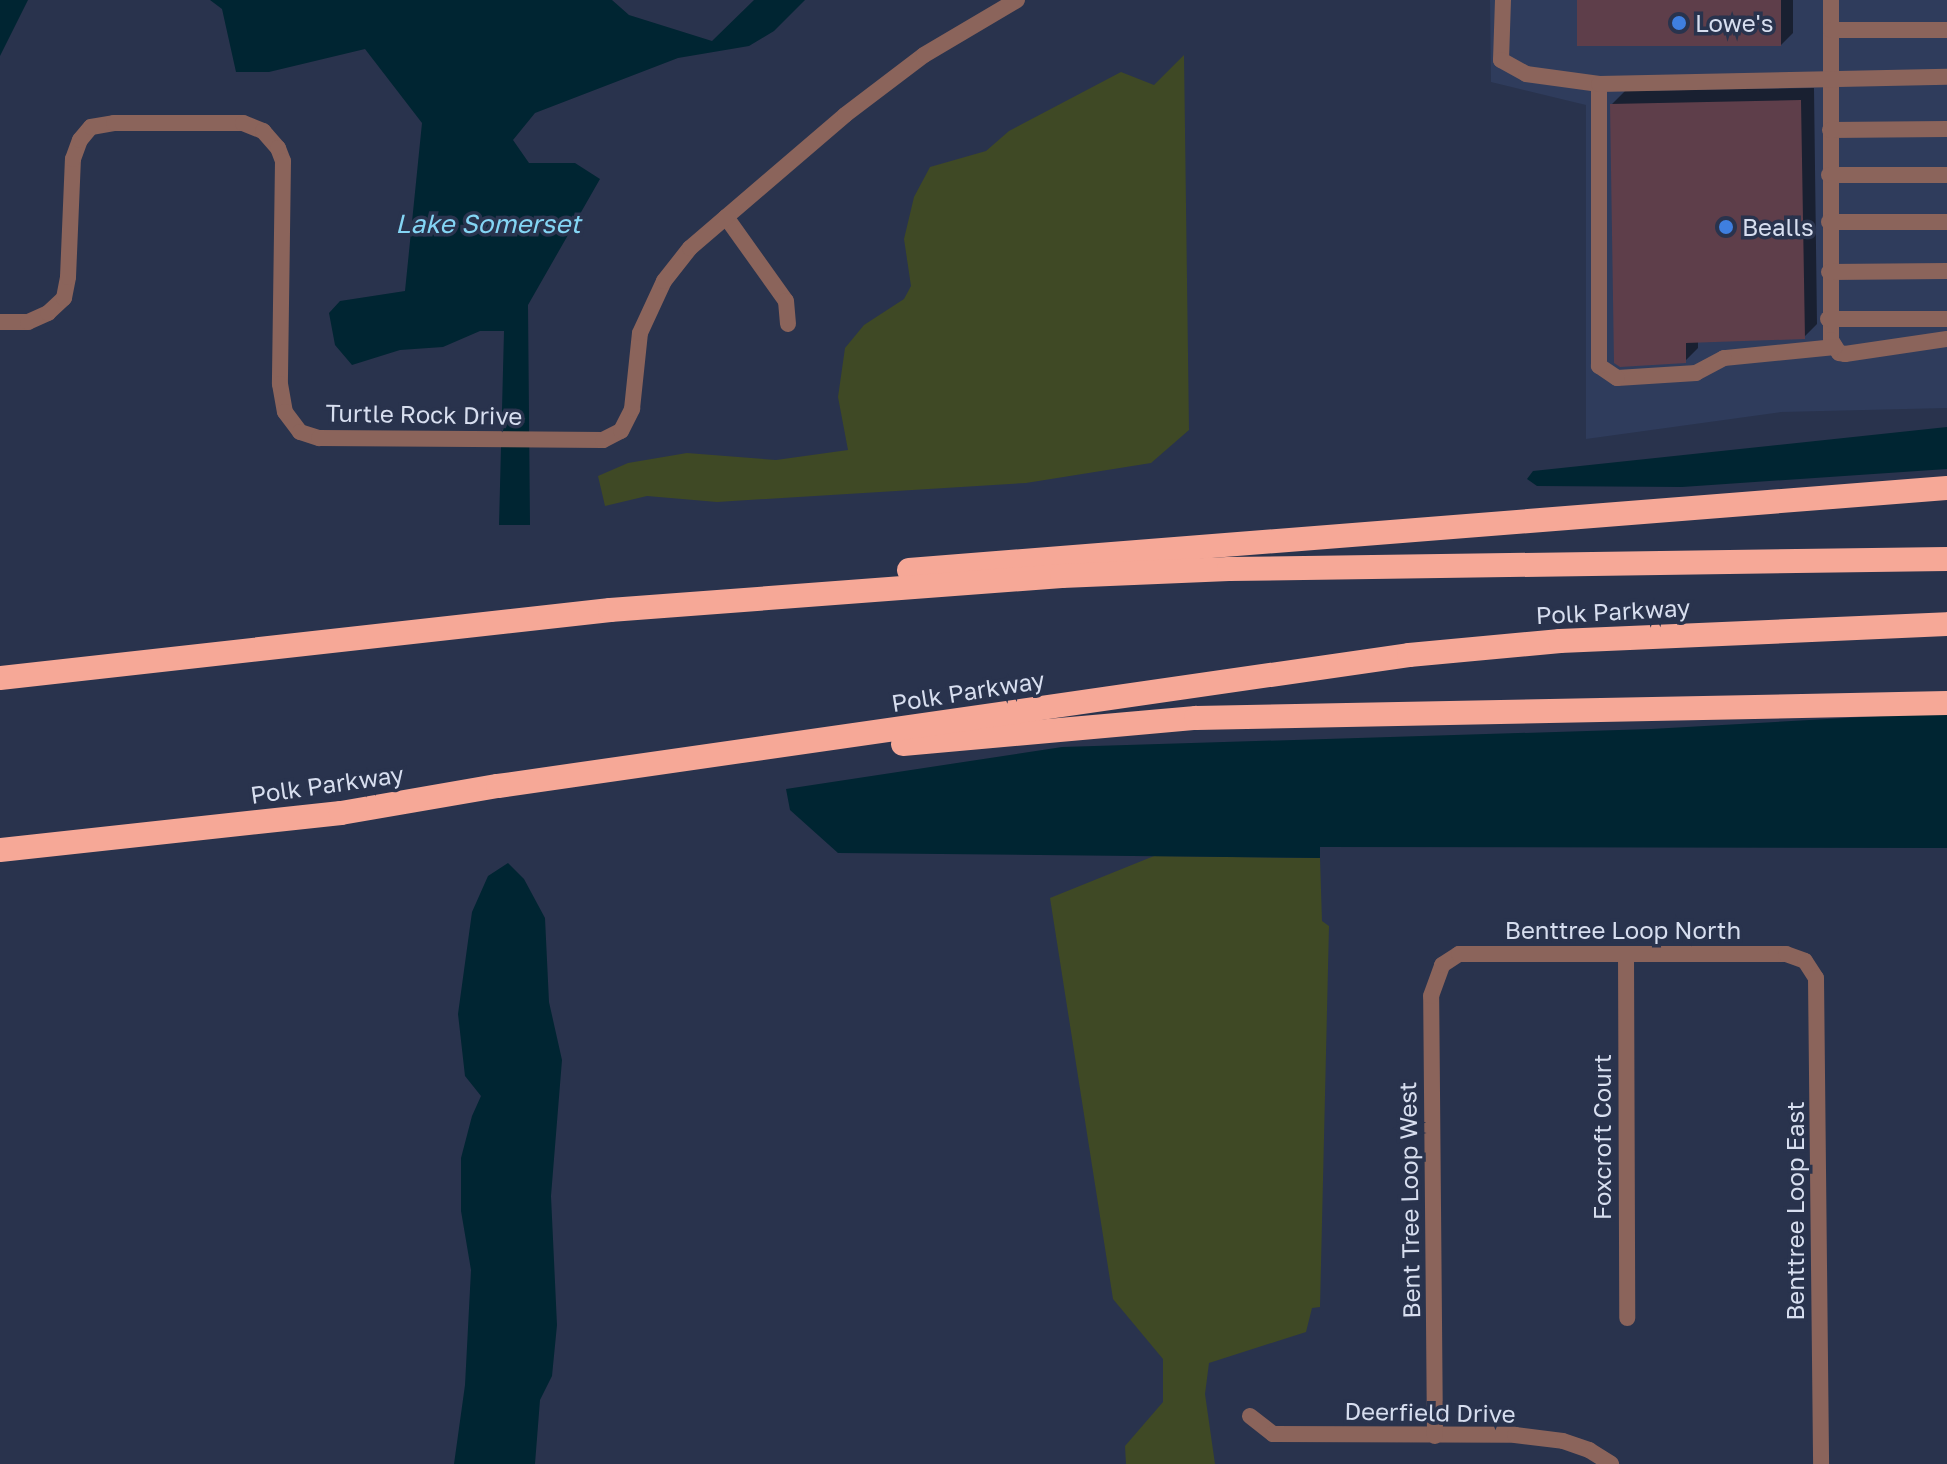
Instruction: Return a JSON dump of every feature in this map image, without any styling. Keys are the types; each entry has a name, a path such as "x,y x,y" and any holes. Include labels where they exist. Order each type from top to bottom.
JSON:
{"highway":[{"path":"610,610 714,588 1056,557 1947,488"},
{"name":"Polk Parkway","path":"0,678 610,610 888,587 1229,569 1947,559"},
{"name":"Polk Parkway","path":"0,850 341,813 498,786 1409,655 1560,641 1947,624"},
{"path":"646,767 710,767 1066,727 1196,718 1947,703"}],"street":[{"name":"Turtle Rock Drive","path":"0,322 28,322 48,313 64,298 68,277 73,159 80,140 91,127 114,123 243,123 263,131 278,148 283,161 280,384 285,412 300,432 319,438 603,440 621,431 632,409 640,333 664,281 690,248 845,115 924,55 1017,0"},
{"path":"1503,0 1501,60 1526,74 1599,84 1947,77"},
{"path":"1831,0 1828,319 1835,347"},
{"path":"1831,30 1947,30"},
{"path":"1599,84 1599,366 1617,378 1696,373 1724,358 1835,347 1845,354 1947,339"},
{"path":"1830,130 1947,129"},
{"path":"1829,175 1947,175"},
{"path":"726,217 786,301 788,324"},
{"path":"1829,222 1947,222"},
{"path":"1829,272 1947,271"},
{"path":"1828,319 1947,319"},
{"name":"Benttree Loop North","path":"1442,965 1459,954 1786,954 1805,961"},
{"name":"Foxcroft Court","path":"1626,955 1627,1318"},
{"name":"Benttree Loop East","path":"1805,961 1816,978 1817,995 1821,1464"},
{"name":"Bent Tree Loop West","path":"1435,1436 1431,996 1442,965"},
{"name":"Deerfield Drive","path":"1250,1416 1273,1434 1515,1435 1563,1441 1589,1450 1611,1464"}],"shaded area":[{"path":"1490,0 1947,0 1947,408 1781,412 1586,439 1586,105 1491,82"}],"green space":[{"path":"1184,55 1189,430 1151,463 1026,483 717,502 647,496 605,506 598,476 628,463 687,453 776,460 848,450 838,397 845,348 864,325 904,299 911,286 904,239 914,197 930,167 986,151 1009,131 1121,72 1154,85"},
{"path":"1154,856 1320,858 1322,921 1329,926 1320,1307 1312,1308 1306,1332 1209,1363 1205,1394 1215,1464 1126,1464 1125,1446 1163,1402 1163,1359 1113,1299 1050,898"}],"water":[{"path":"0,0 28,0 0,56"},
{"name":"Lake Somerset","path":"210,0 612,0 629,15 712,41 754,0 805,0 774,31 749,46 678,58 535,113 513,140 529,163 575,163 600,179 528,305 530,525 499,525 504,331 480,331 443,347 400,350 352,365 335,345 329,313 340,301 405,291 422,123 365,49 269,72 236,72 222,9"},
{"path":"1947,427 1947,469 1682,487 1537,486 1527,479 1533,471"},
{"path":"1935,713 1947,715 1947,848 1320,847 1320,858 838,853 790,810 786,789 1062,747 1651,729"},
{"path":"508,863 524,879 545,918 549,1002 562,1060 551,1196 557,1325 552,1376 540,1400 535,1464 454,1464 465,1385 471,1270 461,1211 461,1158 472,1116 481,1096 465,1076 458,1014 472,912 488,876"}],"building":[{"name":"Lowe's","path":"1577,0 1781,0 1781,46 1577,46"},
{"path":"1801,100 1805,339 1686,343 1686,363 1620,367 1614,363 1610,104"}],"place":[{"name":"Lowe's","path":"1679,23"},
{"name":"Bealls","path":"1726,227"}]}
